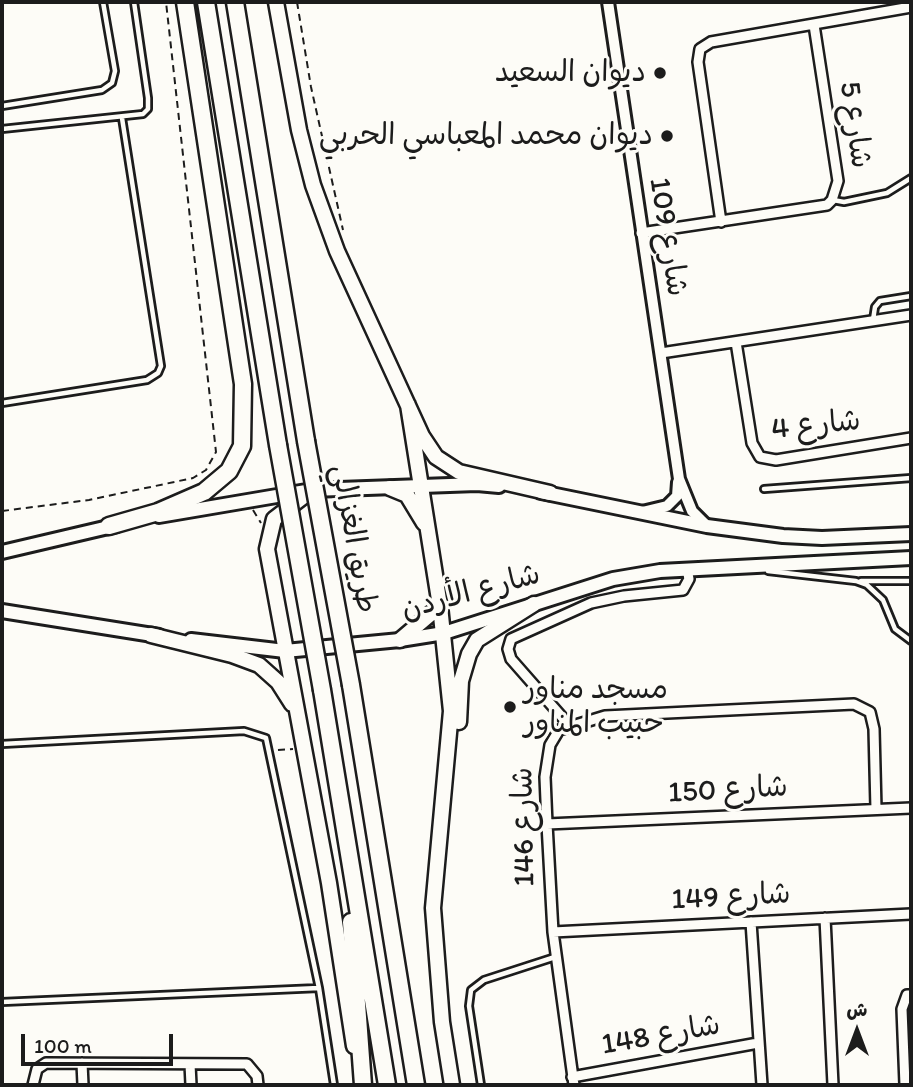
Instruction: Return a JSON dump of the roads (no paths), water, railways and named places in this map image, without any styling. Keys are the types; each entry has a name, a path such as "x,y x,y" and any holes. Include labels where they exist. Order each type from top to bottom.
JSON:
{"highway":[{"path":"109,526 158,512 204,492 229,471 242,446 243,384 183,2"},
{"name":"طريق الغزالي","path":"206,2 387,1085"},
{"name":"طريق الغزالي","path":"235,2 306,441 351,685 416,1085"},
{"path":"339,791 361,1033 361,1085"}],"main road":[{"path":"276,2 299,130 313,185 337,251 429,447 446,465 459,472 706,526 822,538 911,534"},
{"path":"408,405 432,547 451,711 446,789 433,908 442,1023 452,1085"},
{"path":"2,552 109,526 312,490 477,484 550,493"},
{"path":"390,488 407,495 415,504 432,547"},
{"path":"300,729 267,549 274,519 312,490"},
{"name":"شارع الأردن","path":"2,611 151,635 285,651 444,633 613,579 687,569 911,558"},
{"path":"446,789 458,733 461,681 469,654 485,632 534,604"},
{"path":"400,640 429,619 440,606"},
{"path":"151,635 232,655 259,665 278,682 292,702 305,749 361,1085"}],"street":[{"name":"شارع 109","path":"608,2 679,480 692,510 706,526"},
{"path":"721,222 698,62 701,49 711,42 911,7"},
{"name":"شارع 5","path":"641,233 827,205 832,200 838,181 814,25"},
{"path":"661,353 911,315"},
{"name":"شارع 4","path":"736,342 752,443 760,457 776,460 911,438"},
{"path":"640,513 667,506 677,496 679,480"},
{"path":"687,569 689,579 683,590 624,596 592,603 511,639 508,649 511,659 569,726 605,716 854,704 870,712 874,729 876,809"},
{"name":"شارع 146","path":"569,726 559,730 550,745 545,777 553,932 573,1081"},
{"name":"شارع 150","path":"547,824 911,808"},
{"name":"شارع 149","path":"553,932 911,914"},
{"path":"825,918 833,1085"},
{"path":"751,922 762,1085"},
{"path":"905,1085 902,1009 907,995 911,995"},
{"name":"شارع 148","path":"573,1081 758,1043"},
{"path":"33,1085 37,1069 46,1063 247,1064 257,1076 257,1085"},
{"path":"82,1063 83,1085"},
{"path":"190,1064 191,1085"}],"lane":[{"path":"2,106 102,90 112,83 115,71 103,2"},
{"path":"2,128 143,114 149,104 134,2"},
{"path":"2,403 147,380 153,377 161,366 122,118"},
{"path":"832,200 844,202 887,193 911,178"},
{"path":"873,321 877,303 910,296 911,290"},
{"path":"764,489 911,478"},
{"path":"729,567 856,580 911,581"},
{"path":"856,580 876,591 895,629 911,641"},
{"path":"2,744 244,731 266,738 319,988 334,1085"},
{"path":"481,1085 468,1006 471,990 484,980 556,957"},
{"path":"2,1002 319,988"}],"place":[{"name":"ديوان السعيد","path":"660,73"},
{"name":"ديوان محمد المعباسي الحربي","path":"667,136"},
{"name":"مسجد مناور حبيب المناور","path":"510,707"}]}
